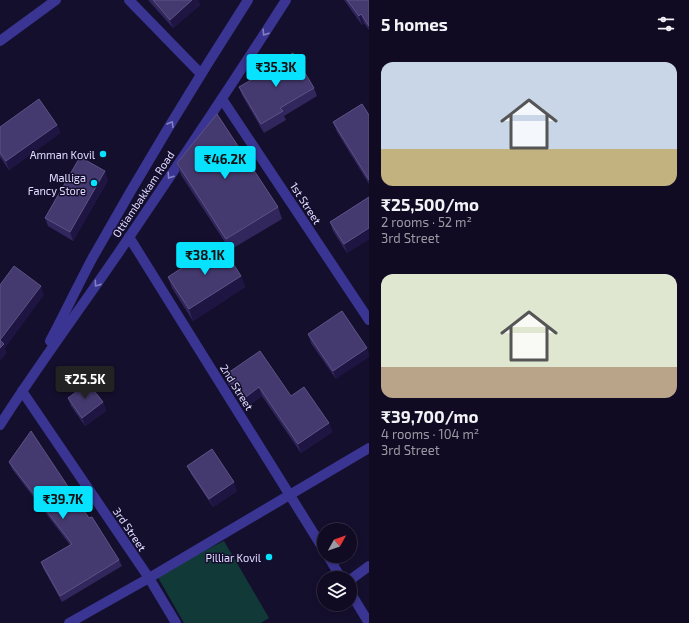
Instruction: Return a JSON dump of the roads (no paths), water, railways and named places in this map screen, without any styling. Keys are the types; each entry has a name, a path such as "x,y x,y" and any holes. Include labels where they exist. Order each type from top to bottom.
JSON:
{"street":[{"path":"0,41 56,0"},
{"path":"129,0 201,74"},
{"name":"Ottiambakkam Road","path":"30,378 92,259 151,157 248,0"},
{"name":"Ottiambakkam Road","path":"0,425 30,378 129,237 286,0"},
{"name":"1st Street","path":"222,98 369,320"},
{"name":"2nd Street","path":"129,237 317,539"},
{"name":"3rd Street","path":"22,391 149,578 176,623"},
{"path":"68,623 149,578 369,448"},
{"path":"357,575 369,566"},
{"path":"357,603 369,623"}],"place":[{"name":"Amman Kovil","path":"103,154"},
{"name":"Malliga Fancy Store","path":"94,183"},
{"name":"Pilliar Kovil","path":"269,557"}]}
